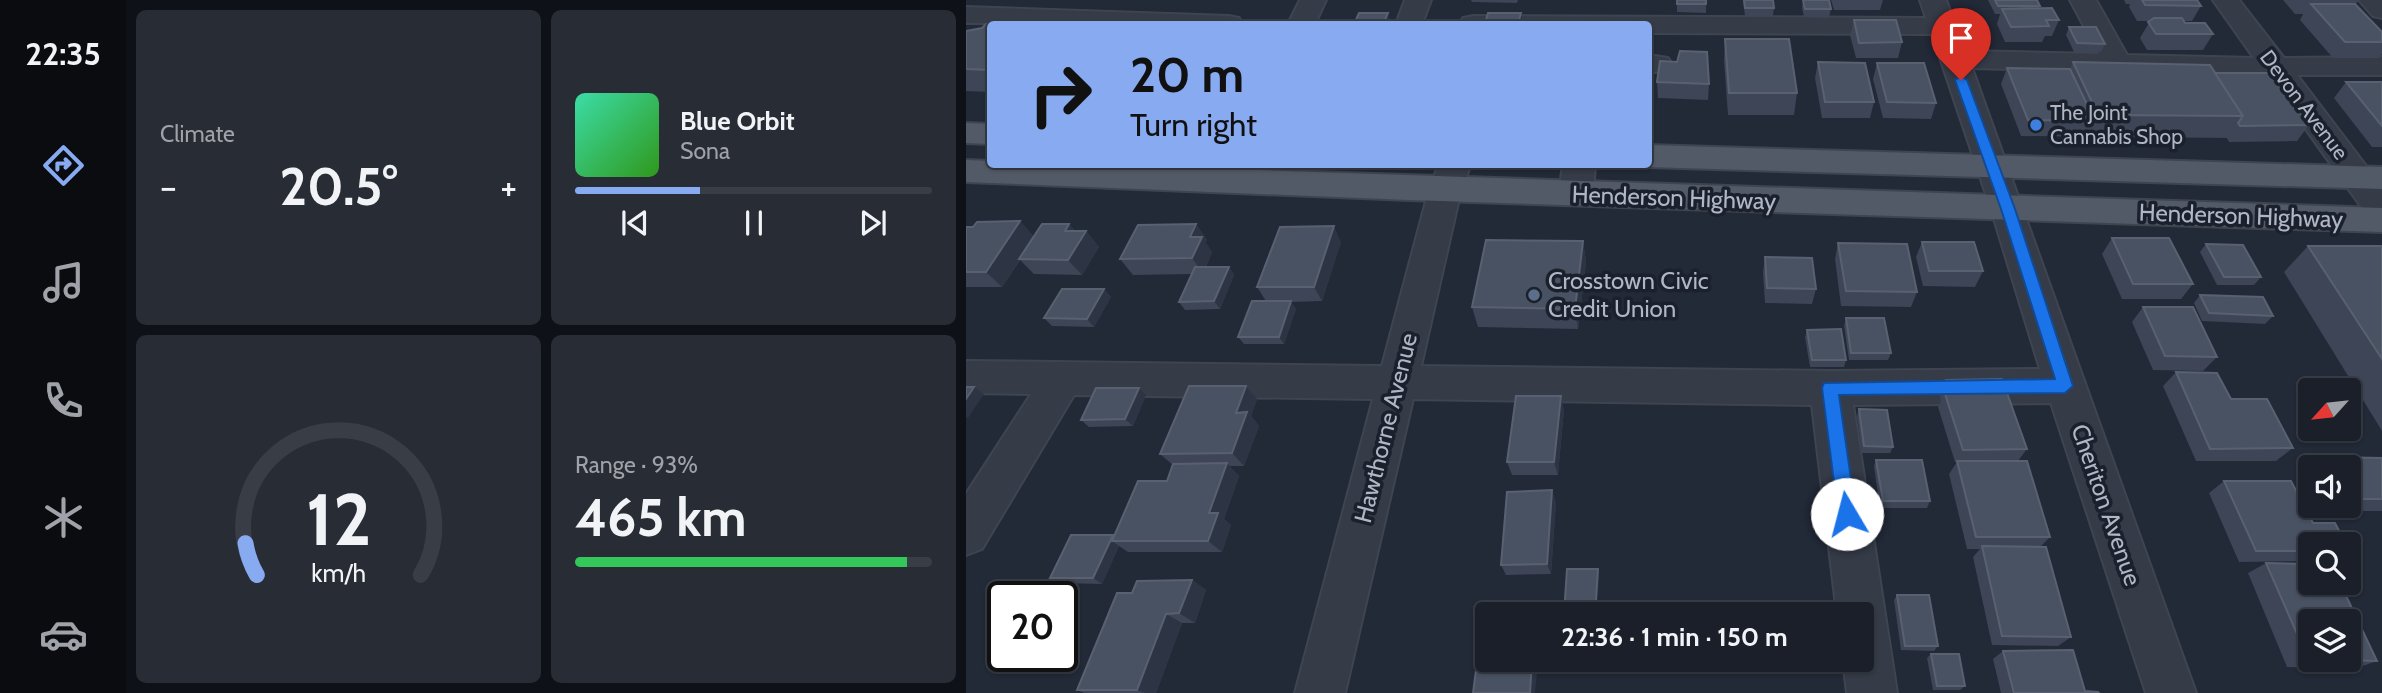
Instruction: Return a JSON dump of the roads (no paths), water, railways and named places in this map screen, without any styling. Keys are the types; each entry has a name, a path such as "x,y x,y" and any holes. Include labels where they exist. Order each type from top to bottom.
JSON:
{"main road":[{"path":"966,133 987,134"},
{"name":"Henderson Highway","path":"1652,156 2370,178"},
{"name":"Henderson Highway","path":"966,171 1578,179 2008,209 2382,220"}],"street":[{"path":"1303,21 1313,0"},
{"path":"1410,21 1418,0"},
{"path":"2082,0 2118,63"},
{"name":"Devon Avenue","path":"2226,0 2276,67 2370,178 2382,211"},
{"path":"2372,0 2382,10"},
{"path":"966,15 1214,18"},
{"path":"1519,21 1595,16 1780,17 1943,29 2118,63 2276,67 2382,66"},
{"path":"1752,47 1772,47 1780,17"},
{"name":"Cheriton Avenue","path":"1943,29 2008,209 2065,386 2171,693"},
{"name":"Hawthorne Avenue","path":"1320,693 1450,177"},
{"path":"966,377 1830,388 2065,386"},
{"path":"966,534 1062,380"},
{"path":"1830,388 1859,602"},
{"path":"1869,672 1872,693"}],"place":[{"name":"The Joint Cannabis Shop","path":"2036,125"},
{"name":"Crosstown Civic Credit Union","path":"1534,295"}]}
